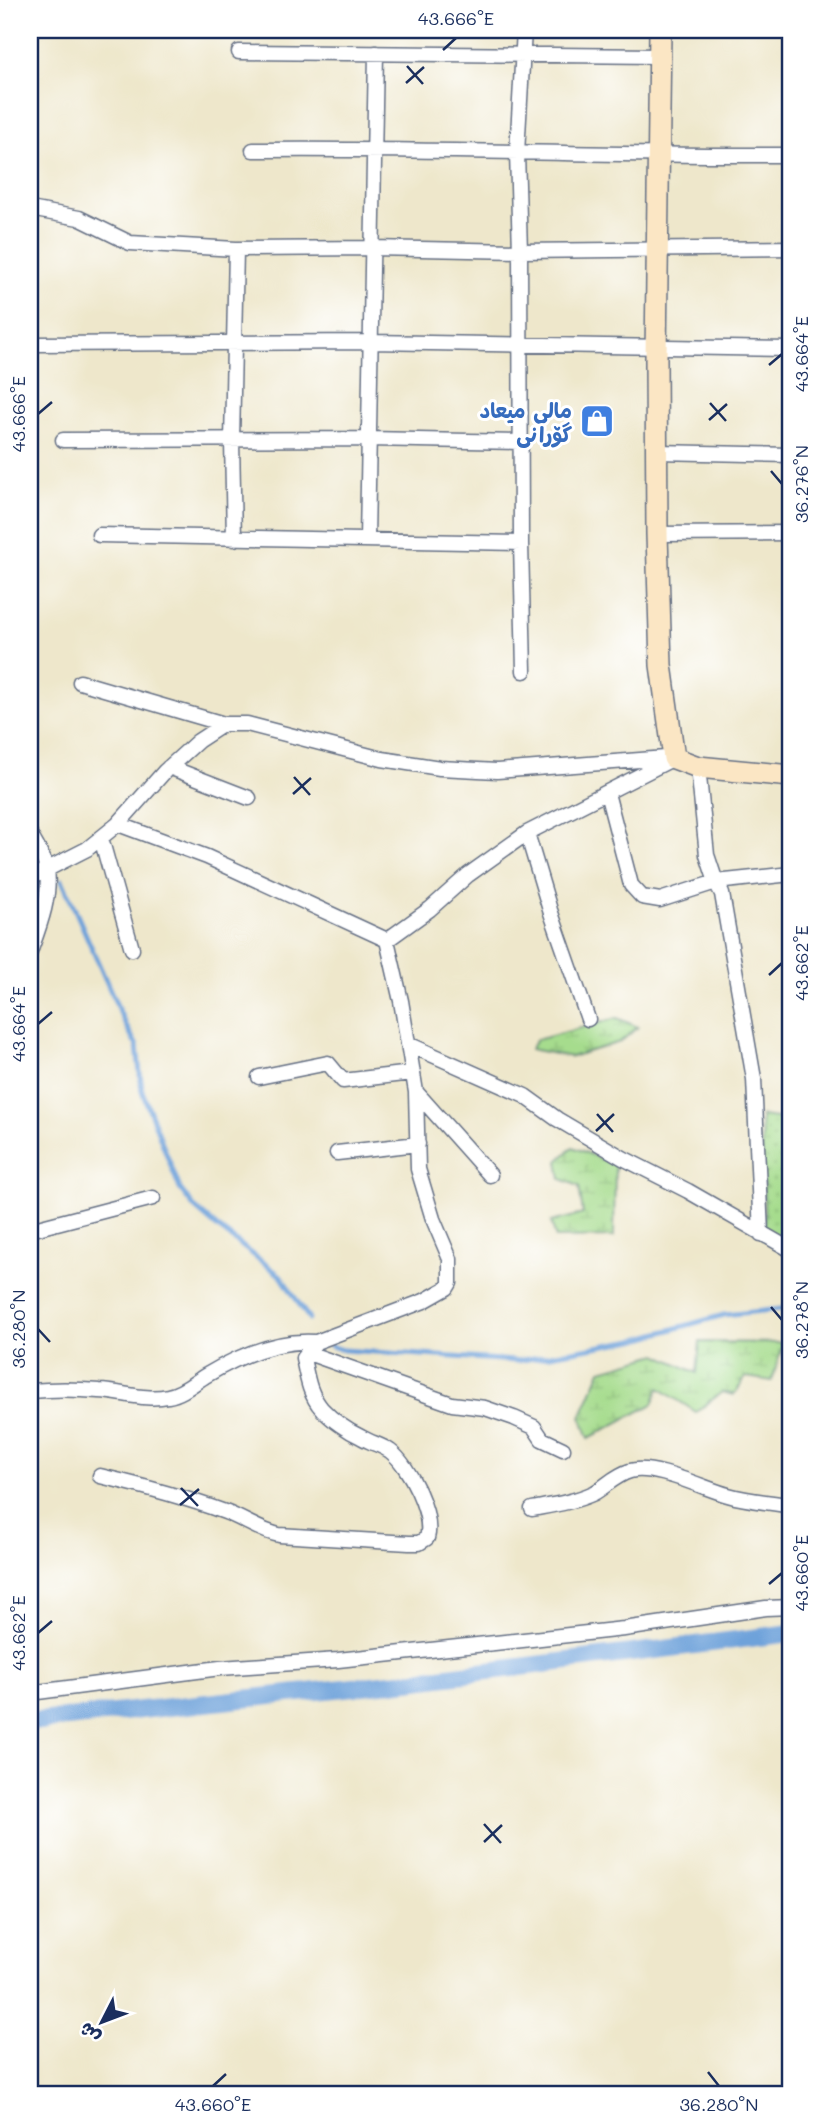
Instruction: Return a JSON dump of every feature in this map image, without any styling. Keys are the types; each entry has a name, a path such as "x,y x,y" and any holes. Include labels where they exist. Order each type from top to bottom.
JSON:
{"street":[{"path":"524,30 517,153 524,671"},
{"path":"660,30 656,347 657,534 661,664 674,758"},
{"path":"239,52 660,56"},
{"path":"366,539 376,54"},
{"path":"253,150 375,149 658,156 791,155"},
{"path":"30,209 79,218 130,243 236,249 791,248"},
{"path":"234,538 232,441 236,249"},
{"path":"34,344 371,342 791,349"},
{"path":"63,440 368,439 520,442"},
{"path":"657,452 791,455"},
{"path":"657,534 791,533"},
{"path":"99,535 521,542"},
{"path":"80,682 224,724 247,724 382,759 440,768 496,771 674,758 698,767 791,776"},
{"path":"30,878 87,849 101,838 118,824 169,767 198,741 224,724"},
{"path":"387,940 430,909 468,875 527,833 674,758"},
{"path":"169,767 249,798"},
{"path":"698,767 707,855 722,894 754,1079 761,1234"},
{"path":"607,793 631,885 642,897 660,900 716,882 791,874"},
{"path":"118,824 207,857 387,940"},
{"path":"527,833 550,910 588,1019"},
{"path":"30,834 52,867 40,926 30,952"},
{"path":"101,838 132,949"},
{"path":"100,1476 175,1494 240,1517 267,1532 419,1543 426,1538 429,1521 416,1486 394,1454 363,1438 321,1408 308,1387 303,1359 316,1345 424,1301 447,1288 450,1283 450,1259 433,1219 418,1170 416,1092 387,940"},
{"path":"408,1044 525,1096 623,1158 688,1191 791,1250"},
{"path":"260,1077 328,1063 343,1081 412,1073"},
{"path":"416,1092 490,1175"},
{"path":"337,1153 418,1144"},
{"path":"30,1230 153,1198"},
{"path":"30,1391 101,1391 150,1398 166,1397 177,1394 227,1364 263,1348 303,1341 452,1404 485,1408 514,1418 534,1427 542,1439 563,1449"},
{"path":"532,1509 572,1502 596,1492 610,1480 630,1471 646,1469 729,1495 791,1506"},
{"path":"30,1693 220,1668 338,1660 624,1629 766,1608 791,1607"}],"green space":[{"path":"617,1018 638,1027 620,1042 571,1057 530,1049 536,1040"},
{"path":"761,1116 784,1119 791,1142 791,1250 765,1236"},
{"path":"573,1147 615,1165 614,1237 556,1238 551,1222 583,1214 579,1186 561,1179 558,1161"},
{"path":"700,1342 783,1343 772,1381 746,1377 734,1395 722,1392 696,1412 659,1388 653,1404 589,1438 581,1417 601,1370 657,1354 697,1373"}],"waterway":[{"path":"30,823 36,833"},
{"path":"62,880 137,1046 142,1091 180,1189 195,1208 217,1227 281,1276 309,1319"},
{"path":"331,1346 343,1350 517,1361 634,1340 724,1315 791,1308"},
{"path":"30,1722 400,1682 791,1633"}],"place":[{"name":"مالی میعاد گۆرانی","path":"597,421"}]}
